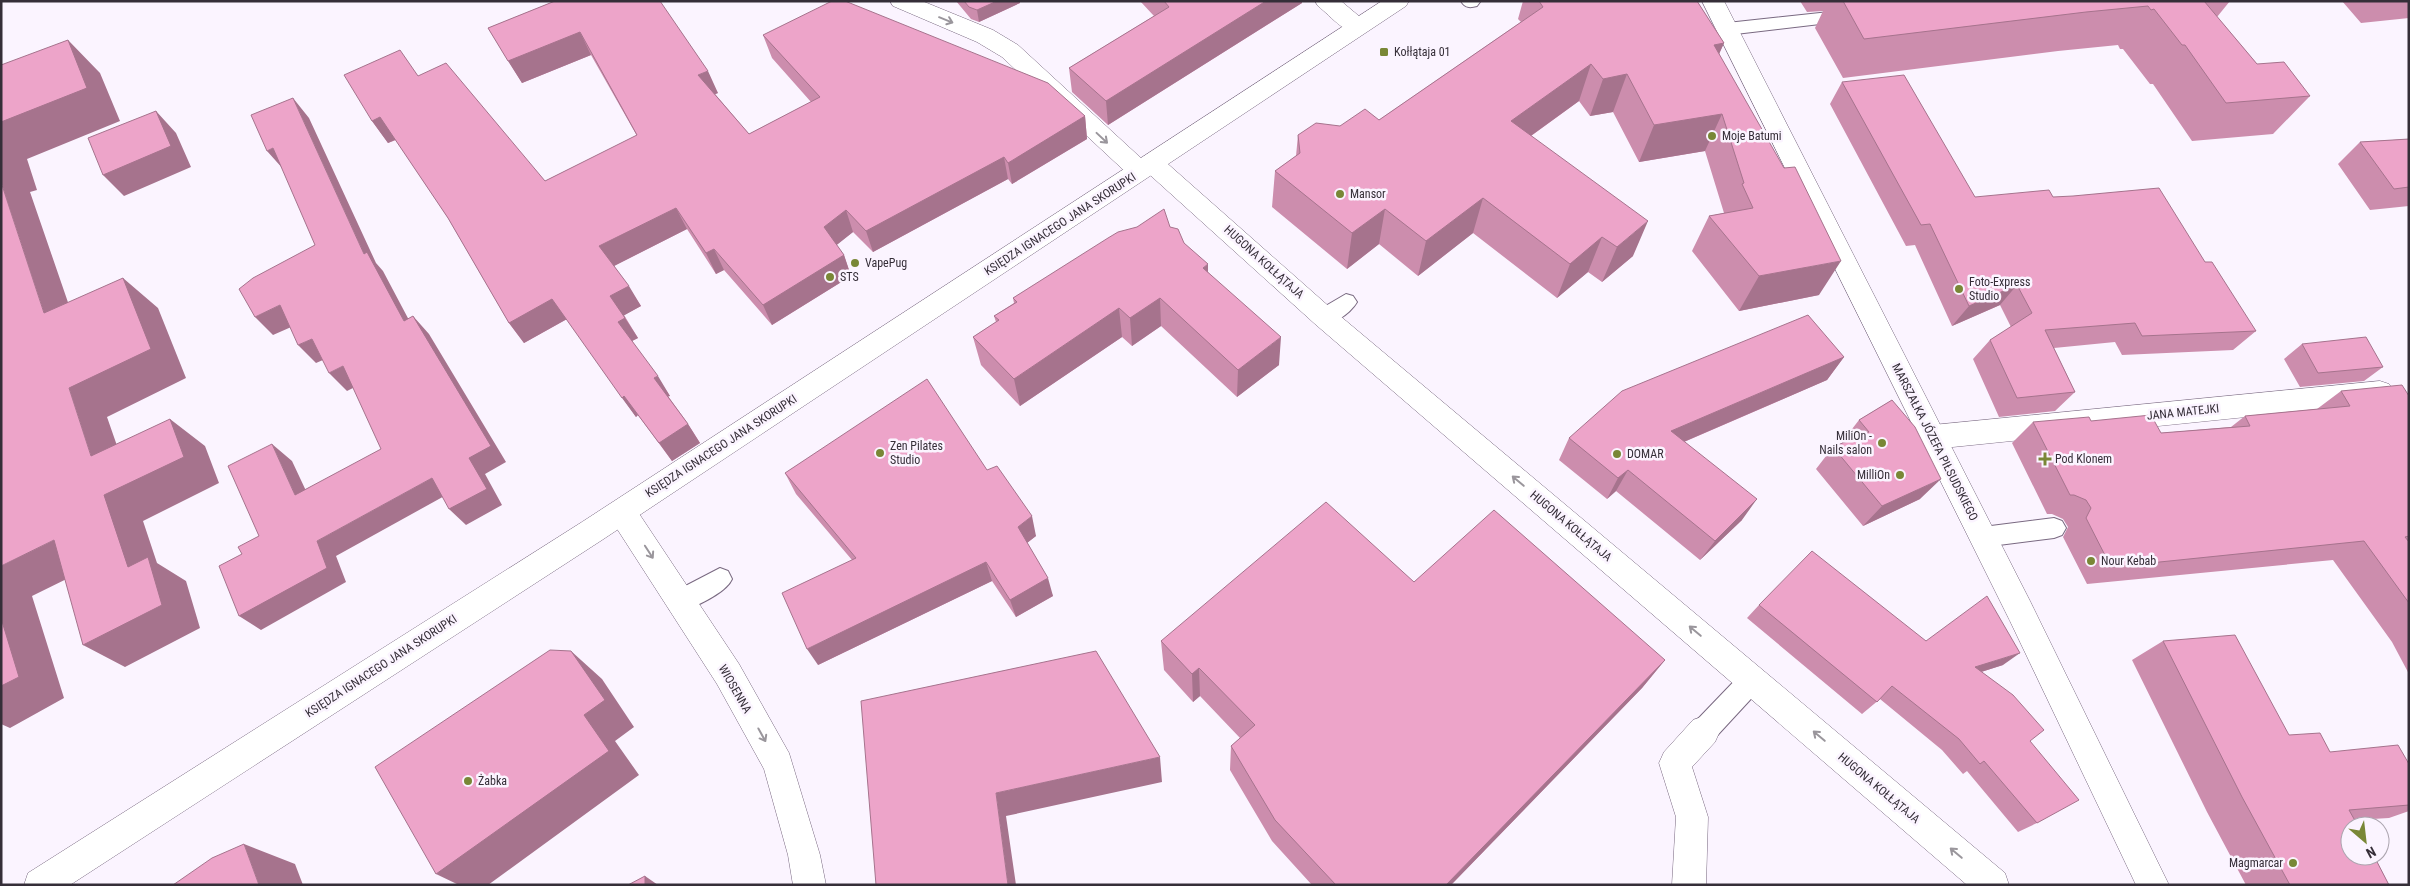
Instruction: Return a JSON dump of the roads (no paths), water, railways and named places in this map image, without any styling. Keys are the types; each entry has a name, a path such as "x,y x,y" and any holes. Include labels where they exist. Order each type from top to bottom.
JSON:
{"street":[{"name":"HUGONA KOŁŁĄTAJA","path":"901,1 985,36 1010,51 1146,167 1335,309 1752,680 1993,885"},
{"path":"1326,1 1358,27"},
{"name":"KSIĘDZA IGNACEGO JANA SKORUPKI","path":"40,885 622,512 1398,1"},
{"name":"MARSZAŁKA JÓZEFA PIŁSUDSKIEGO","path":"1713,1 1983,537 2153,885"},
{"name":"JANA MATEJKI","path":"1933,437 2380,392 2409,438"},
{"name":"WIOSENNA","path":"622,512 679,602 728,674 778,764 804,855 810,885"},
{"path":"1689,885 1692,817 1675,763 1704,731"}],"lane":[{"path":"1727,29 1864,15"},
{"path":"1983,537 2054,528"},
{"path":"679,602 720,579"},
{"path":"1704,731 1752,680"}],"place":[{"name":"Kołłątaja 01","path":"1384,52"},
{"name":"Moje Batumi","path":"1712,136"},
{"name":"Mansor","path":"1340,194"},
{"name":"VapePug","path":"855,263"},
{"name":"STS","path":"830,277"},
{"name":"Foto-Express Studio","path":"1959,289"},
{"name":"MiliOn - Nails salon","path":"1882,443"},
{"name":"Zen Pilates Studio","path":"880,453"},
{"name":"DOMAR","path":"1617,454"},
{"name":"Pod Klonem","path":"2045,459"},
{"name":"MilliOn","path":"1900,475"},
{"name":"Nour Kebab","path":"2091,561"},
{"name":"Żabka","path":"468,781"},
{"name":"Magmarcar","path":"2293,863"}]}
